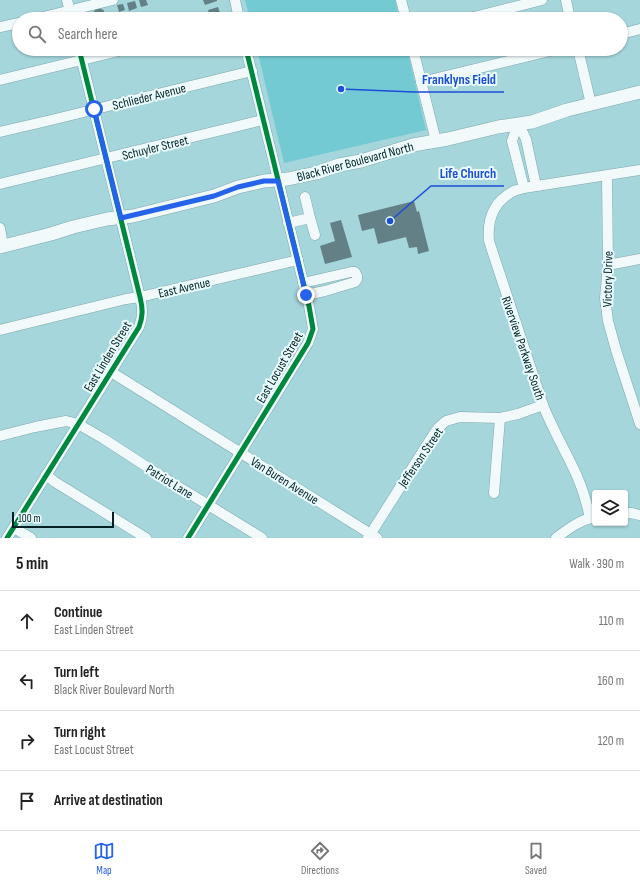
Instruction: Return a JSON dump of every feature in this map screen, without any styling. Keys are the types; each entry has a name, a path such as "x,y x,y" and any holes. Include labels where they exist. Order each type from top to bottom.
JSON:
{"main road":[{"name":"Black River Boulevard North","path":"2,246 73,227 107,219 121,218 214,196 257,182 288,180 414,145 448,139 498,127 532,122 554,114 640,92"}],"street":[{"path":"67,0 70,12"},
{"path":"79,12 112,0"},
{"path":"234,0 237,12"},
{"path":"401,0 404,12"},
{"path":"494,12 542,0"},
{"path":"566,0 569,12"},
{"path":"0,27 12,24"},
{"path":"628,32 640,29"},
{"name":"East Linden Street","path":"7,538 139,327 142,317 140,298 81,56"},
{"path":"0,80 98,56"},
{"name":"East Locust Street","path":"188,538 308,343 312,329 298,260 248,56"},
{"path":"415,56 436,141"},
{"path":"421,82 529,56"},
{"path":"580,56 591,104"},
{"name":"Schlieder Avenue","path":"0,132 252,71"},
{"name":"Schuyler Street","path":"0,184 263,120"},
{"path":"518,124 526,139 536,186"},
{"path":"518,124 512,141 524,188"},
{"name":"Riverview Parkway South","path":"592,515 577,477 543,405 489,241 488,227 491,214 496,205 506,196 515,191 524,188 640,170"},
{"name":"Victory Drive","path":"607,176 608,265 605,298 608,321 640,424"},
{"path":"306,196 315,235"},
{"path":"288,223 310,218"},
{"path":"0,228 2,246"},
{"path":"608,265 640,259"},
{"name":"East Avenue","path":"0,330 126,299 140,298 298,260"},
{"path":"303,283 351,272 355,272 357,276 357,280 355,282 326,291 306,295"},
{"name":"Van Buren Avenue","path":"111,372 372,537"},
{"name":"Jefferson Street","path":"372,537 425,447 438,428 446,421 460,418 500,418 518,414 543,405"},
{"path":"494,493 500,418"},
{"path":"0,436 66,421 78,424"},
{"name":"Patriot Lane","path":"78,424 262,538"},
{"path":"46,475 146,538"},
{"path":"628,514 640,515"},
{"path":"556,538 586,519 592,518"},
{"path":"14,528 31,538"}],"shaded area":[{"path":"245,0 395,0 398,12 248,12"},
{"path":"259,56 409,56 426,130 284,163"}],"building":[{"path":"139,0 146,0 148,5 141,7"},
{"path":"203,0 217,0 217,1 205,5"},
{"path":"135,1 137,8 129,11 127,3"},
{"path":"123,4 125,10 119,12 117,5"},
{"path":"218,7 220,12 209,12 208,10"},
{"path":"101,8 104,12 93,12 95,11 94,9"},
{"path":"414,201 417,212 419,211 429,251 418,254 417,247 409,248 406,237 378,244 374,228 362,231 358,215"},
{"path":"341,220 352,257 325,264 320,246 335,241 330,223"}],"cycle path":[{"path":"7,538 139,327 142,316 140,297 81,56"},
{"path":"188,538 308,343 313,329 309,306 248,56"}],"place":[{"name":"Franklyns Field","path":"341,89"},
{"name":"Life Church","path":"390,221"}],"route":[{"path":"94,109 121,218 214,196 238,187 264,181 278,181 306,295"}]}
